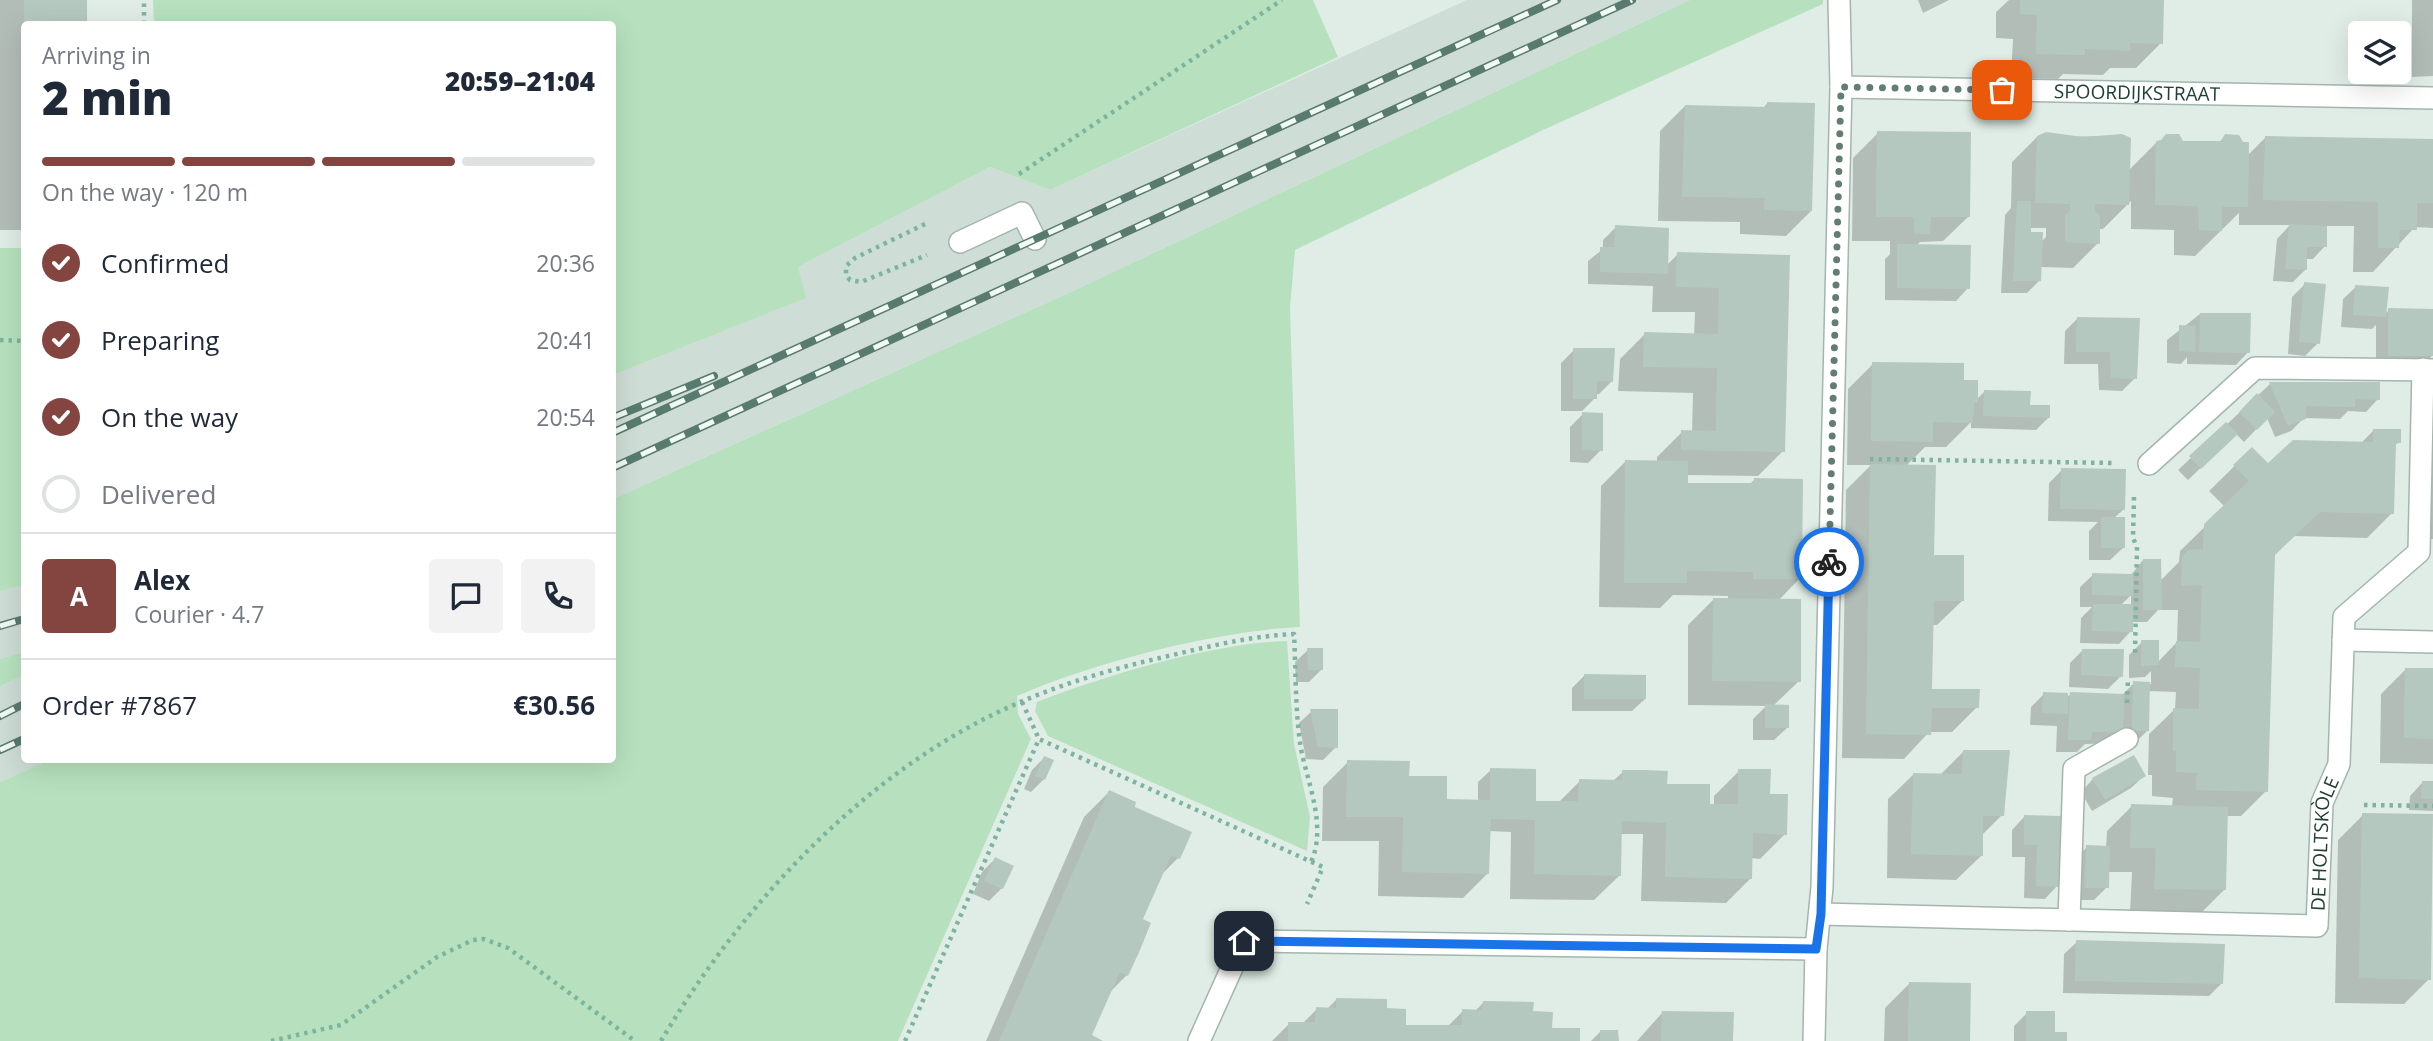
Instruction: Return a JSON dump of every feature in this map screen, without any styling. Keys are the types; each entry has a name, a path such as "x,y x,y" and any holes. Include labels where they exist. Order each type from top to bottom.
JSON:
{"street":[{"path":"1814,1041 1816,949 1821,914 1841,87 1839,0"},
{"name":"SPOORDIJKSTRAAT","path":"1841,87 2433,98"},
{"path":"960,242 1022,213 1035,239"},
{"name":"DE HOLTSKÒLE","path":"1821,914 2317,926 2322,803 2339,764 2344,617 2424,546 2428,370 2255,368 2142,464"},
{"path":"2343,640 2433,642"},
{"path":"2069,920 2074,768 2127,739"},
{"path":"1199,1041 1244,941 1816,949"}],"path":[{"path":"144,0 144,21"},
{"path":"1009,180 1282,0"},
{"path":"937,218 855,258 846,266 846,275 850,280 861,282 960,242"},
{"path":"0,340 21,341"},
{"path":"1832,458 2142,464 2135,656"},
{"path":"661,1041 728,940 808,850 876,790 956,735 1022,702 1080,679 1136,663 1265,635 1294,634 1301,748 1315,808 1315,854 1311,862"},
{"path":"1022,702 1039,739 1323,867 1291,941"},
{"path":"905,1041 1039,739"},
{"path":"271,1041 341,1025 437,957 473,940 484,939 508,948 635,1041"}],"shaded area":[{"path":"1467,0 1690,0 1073,291 616,498 616,374 805,298 798,267 990,167 1050,190"},
{"path":"21,586 21,653 0,659 0,591"},
{"path":"21,676 21,763 42,763 0,782 0,686"}],"green space":[{"path":"153,0 1313,0 1338,57 1050,190 990,167 798,267 806,298 616,374 616,21 154,21"},
{"path":"1690,0 1823,0 1823,4 1543,130 1295,250 1290,308 1300,627 1231,635 1156,650 1082,671 1017,696 1018,714 1031,739 898,1041 0,1041 0,782 42,763 616,763 616,498 1073,291"},
{"path":"0,248 21,248 21,586 0,591"},
{"path":"1287,641 1294,744 1310,817 1307,851 1048,736 1035,711 1037,702 1160,662 1226,648"},
{"path":"21,653 21,676 0,686 0,659"}],"building":[{"path":"24,0 87,0 87,21 24,21"},
{"path":"2020,0 2164,0 2163,44 2130,43 2130,51 2085,49 2085,55 2036,54 2037,15 2020,14"},
{"path":"1767,102 1815,103 1812,211 1764,210 1765,198 1682,197 1685,105 1767,107"},
{"path":"1877,131 1971,132 1970,217 1931,217 1930,234 1914,234 1914,217 1876,217"},
{"path":"2046,132 2083,137 2122,134 2131,138 2129,205 2095,204 2095,212 2100,215 2100,244 2065,242 2065,215 2070,211 2070,204 2035,203 2037,136"},
{"path":"2166,134 2179,134 2183,141 2221,141 2225,134 2239,135 2243,142 2249,142 2248,207 2222,207 2222,231 2199,230 2198,206 2155,205 2156,141"},
{"path":"2265,136 2433,139 2433,203 2417,203 2417,230 2400,230 2399,248 2378,248 2378,202 2263,200"},
{"path":"2017,201 2031,201 2031,232 2043,232 2041,281 2013,281"},
{"path":"2289,224 2327,226 2327,247 2307,247 2307,270 2285,269"},
{"path":"1615,225 1669,228 1668,274 1600,272 1600,247 1614,247"},
{"path":"1897,244 1971,245 1970,289 1897,288"},
{"path":"1677,252 1790,255 1785,452 1681,450 1681,430 1716,431 1717,368 1643,367 1644,332 1718,334 1719,288 1676,287"},
{"path":"2304,282 2326,284 2320,344 2299,342"},
{"path":"2355,285 2389,287 2386,317 2353,315"},
{"path":"2388,308 2433,309 2433,356 2388,356"},
{"path":"2200,313 2251,313 2250,353 2199,352"},
{"path":"2077,317 2140,318 2137,379 2111,378 2110,352 2076,352"},
{"path":"2179,325 2196,326 2195,352 2179,351"},
{"path":"1573,348 1615,348 1613,382 1597,381 1597,399 1573,399"},
{"path":"1872,362 1964,363 1964,380 1978,380 1978,402 1974,403 1973,423 1933,422 1933,442 1871,441"},
{"path":"2269,382 2380,382 2380,400 2355,399 2355,407 2306,406 2306,419 2288,426"},
{"path":"1984,390 2031,391 2030,405 2050,405 2050,418 1983,416"},
{"path":"2257,393 2275,412 2257,430 2239,412"},
{"path":"1582,412 1603,413 1603,451 1582,450"},
{"path":"2226,422 2238,434 2201,469 2189,456"},
{"path":"2373,429 2401,429 2401,443 2396,443 2394,514 2320,512 2275,555 2268,792 2196,790 2197,773 2176,772 2176,751 2173,751 2173,708 2199,709 2200,668 2175,667 2176,641 2200,642 2202,585 2181,586 2182,557 2188,550 2203,549 2204,524 2249,481 2233,465 2252,447 2268,463 2293,440 2373,442"},
{"path":"1625,460 1688,461 1688,483 1754,483 1754,478 1803,479 1802,579 1753,579 1753,572 1687,571 1687,583 1624,583"},
{"path":"1870,464 1936,465 1934,555 1964,555 1964,601 1934,601 1932,689 1980,689 1979,708 1932,708 1931,735 1866,734"},
{"path":"2061,468 2126,469 2125,510 2060,509"},
{"path":"2101,517 2125,517 2125,548 2101,548"},
{"path":"2143,559 2161,559 2162,610 2143,610"},
{"path":"2092,573 2133,574 2133,596 2092,595"},
{"path":"1713,598 1801,599 1801,682 1712,681"},
{"path":"2093,604 2133,604 2133,632 2092,631"},
{"path":"2141,640 2159,640 2159,665 2141,666"},
{"path":"1307,648 1323,648 1323,670 1308,670"},
{"path":"2082,649 2124,649 2123,677 2081,675"},
{"path":"2405,668 2433,668 2433,739 2404,738"},
{"path":"1584,674 1646,675 1646,699 1584,699"},
{"path":"2133,681 2150,682 2149,731 2132,731"},
{"path":"2043,692 2068,693 2068,714 2042,713"},
{"path":"2070,692 2124,694 2123,732 2092,732 2091,740 2068,740"},
{"path":"1765,704 1789,705 1789,728 1765,728"},
{"path":"1310,709 1338,709 1338,748 1318,747"},
{"path":"1963,750 2010,750 2004,816 1983,816 1983,856 1911,854 1913,773 1962,774"},
{"path":"2134,755 2146,776 2105,800 2092,778"},
{"path":"1044,756 1054,760 1045,780 1035,776"},
{"path":"1347,760 1410,761 1409,776 1447,776 1447,799 1490,800 1490,768 1536,769 1536,801 1578,801 1579,779 1622,780 1622,770 1645,770 1668,771 1667,784 1710,784 1710,804 1738,804 1738,769 1771,769 1770,794 1788,794 1787,835 1753,833 1752,879 1665,877 1666,823 1622,821 1621,876 1534,874 1535,820 1491,819 1489,874 1402,872 1403,817 1346,817"},
{"path":"2422,781 2433,781 2433,799 2421,798"},
{"path":"1109,790 1136,802 1135,807 1192,832 1180,859 1171,856 1143,919 1151,923 1140,950 1128,976 1120,972 1092,1035 1103,1041 999,1041"},
{"path":"2131,804 2228,807 2226,890 2154,889 2156,848 2130,848"},
{"path":"2362,813 2433,814 2431,980 2359,978"},
{"path":"2024,815 2062,816 2059,887 2036,886 2037,845 2024,845"},
{"path":"2086,845 2110,846 2109,888 2085,888"},
{"path":"995,857 1014,866 1003,889 984,881"},
{"path":"2076,940 2225,944 2223,984 2075,981"},
{"path":"1909,982 1971,983 1970,1041 1908,1041"},
{"path":"1336,998 1387,999 1387,1008 1406,1009 1406,1025 1462,1025 1462,1009 1482,1010 1483,1001 1534,1002 1533,1011 1553,1012 1552,1028 1580,1028 1580,1041 1288,1041 1288,1022 1315,1022 1316,1007 1336,1008"},
{"path":"1662,1011 1734,1012 1733,1041 1661,1041"},
{"path":"2026,1011 2055,1011 2055,1032 2067,1032 2067,1041 2026,1041"},
{"path":"1600,1030 1618,1030 1619,1041 1600,1041"}],"railway":[{"path":"616,431 1557,0"},
{"path":"616,466 1632,0"},
{"path":"616,416 714,376"},
{"path":"0,626 21,620"},
{"path":"0,716 21,706"},
{"path":"0,750 21,740"}],"way so far":[{"path":"1829,562 1841,87 2002,90"}],"route":[{"path":"1244,941 1816,949 1821,914 1829,562"}]}
